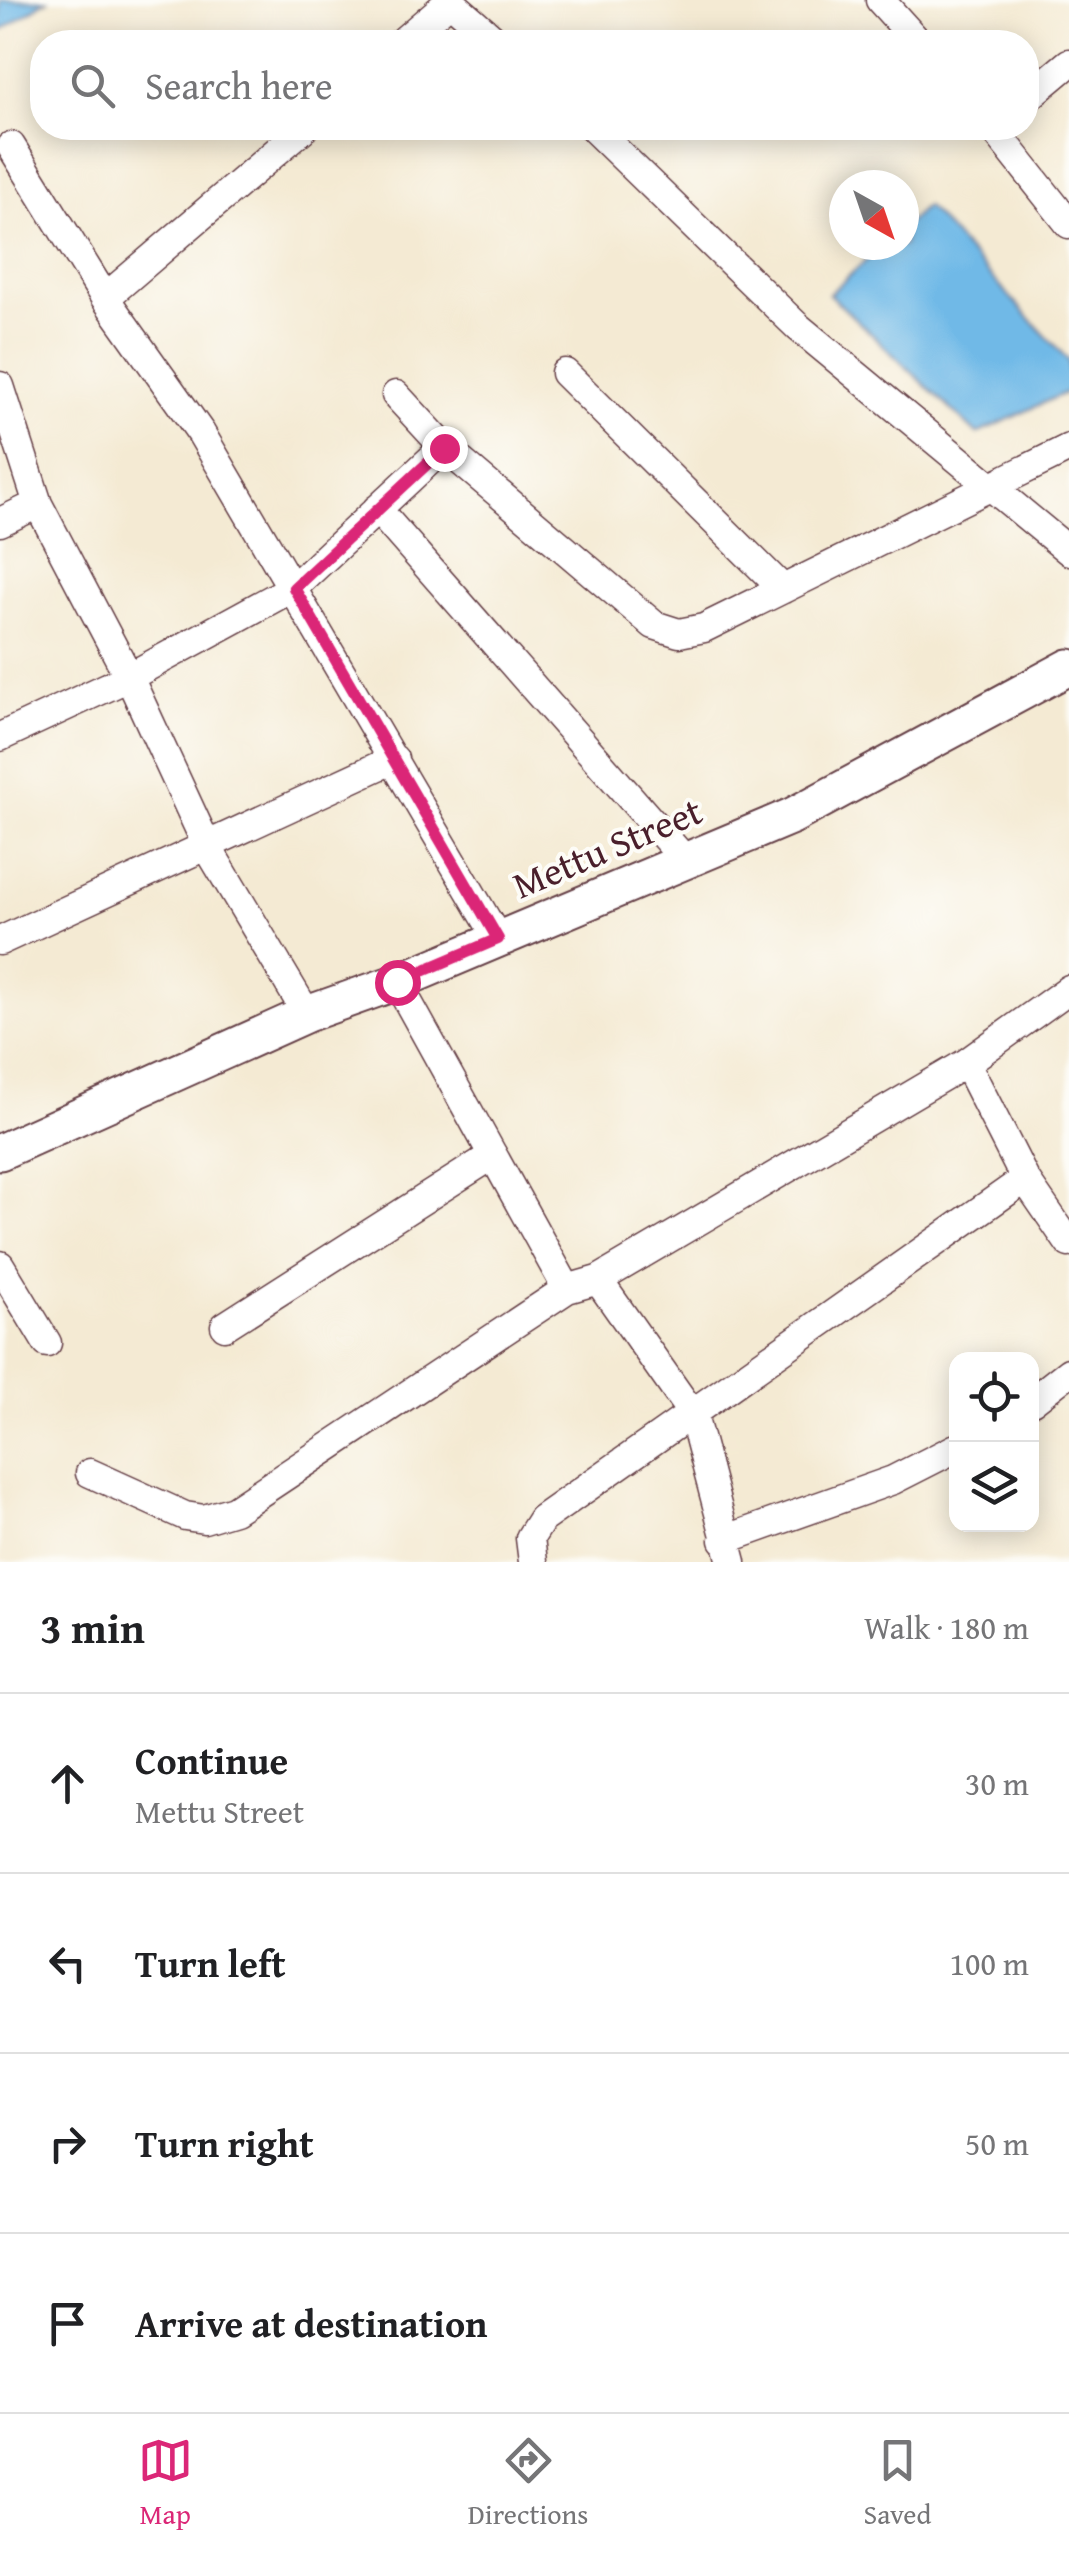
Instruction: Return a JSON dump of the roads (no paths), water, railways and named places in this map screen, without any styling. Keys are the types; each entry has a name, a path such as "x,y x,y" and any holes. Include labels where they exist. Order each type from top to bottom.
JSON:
{"street":[{"path":"416,30 450,0 484,30"},
{"path":"880,0 907,30"},
{"path":"1039,88 1069,63"},
{"path":"105,298 290,140"},
{"path":"605,140 798,327 1069,552"},
{"path":"1003,140 1069,224"},
{"path":"11,146 105,298 200,433 498,939"},
{"path":"564,373 783,589"},
{"path":"0,386 38,504 129,677 208,848 307,1014"},
{"path":"396,394 444,448 654,625 679,633 704,628 1069,448"},
{"path":"0,737 129,677 294,588 444,448"},
{"path":"0,522 38,504"},
{"path":"378,510 685,860"},
{"name":"Mettu Street","path":"0,1152 307,1014 397,982 792,816 1069,667"},
{"path":"0,941 394,759"},
{"path":"397,982 463,1109 493,1155 566,1288"},
{"path":"90,1472 185,1516 204,1519 234,1510 566,1288 598,1280 966,1063 1069,990"},
{"path":"966,1063 1025,1180 1069,1243"},
{"path":"224,1326 493,1155"},
{"path":"532,1562 530,1538 542,1519 1025,1180"},
{"path":"0,1265 47,1343"},
{"path":"598,1280 693,1415 728,1551 949,1452"},
{"path":"1039,1396 1069,1372"}],"water":[{"path":"0,0 47,0 0,32"},
{"path":"926,206 1069,361 1069,391 977,434 829,294 866,260 919,260 919,212"}]}
